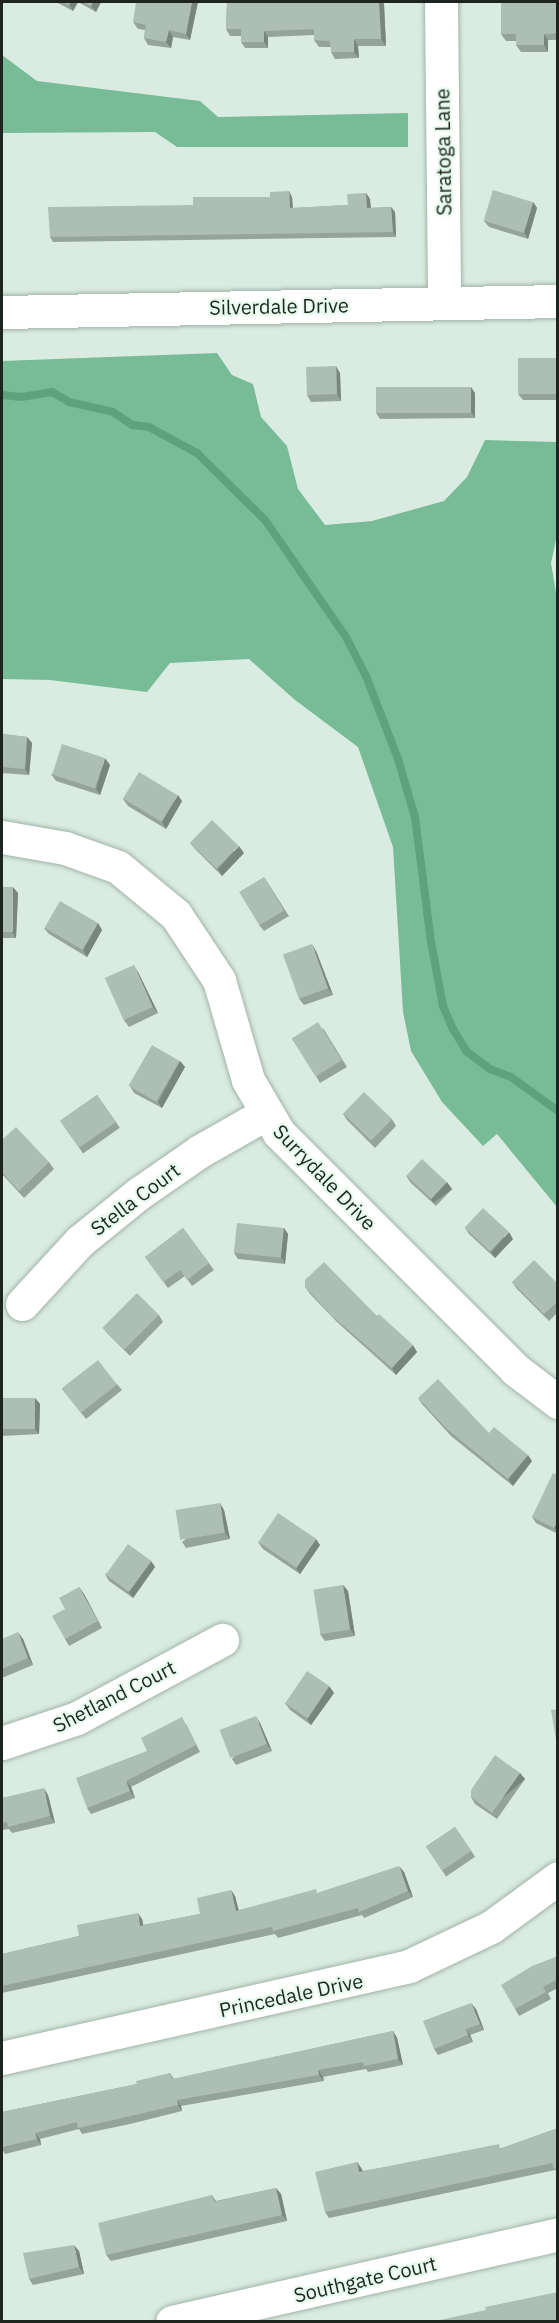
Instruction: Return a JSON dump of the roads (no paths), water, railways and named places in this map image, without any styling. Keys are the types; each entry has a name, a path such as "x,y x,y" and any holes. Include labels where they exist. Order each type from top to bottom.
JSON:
{"street":[{"name":"Saratoga Lane","path":"441,2 444,302"},
{"name":"Silverdale Drive","path":"2,312 558,301"},
{"name":"Surrydale Drive","path":"2,837 65,848 118,867 176,915 219,980 248,1080 265,1114 296,1151 516,1370 558,1402"},
{"name":"Stella Court","path":"22,1304 80,1241 138,1194 200,1151 265,1114"},
{"name":"Shetland Court","path":"2,1743 77,1718 222,1640"},
{"name":"Princedale Drive","path":"2,2058 409,1966 491,1927 558,1878"},
{"name":"Southgate Court","path":"172,2322 558,2234"}],"waterway":[{"path":"2,395 21,397 52,392 69,402 113,412 132,425 149,427 197,453 265,520 346,637 366,676 398,759 415,817 431,942 443,1006 453,1029 466,1051 490,1069 511,1077 558,1111"}]}
